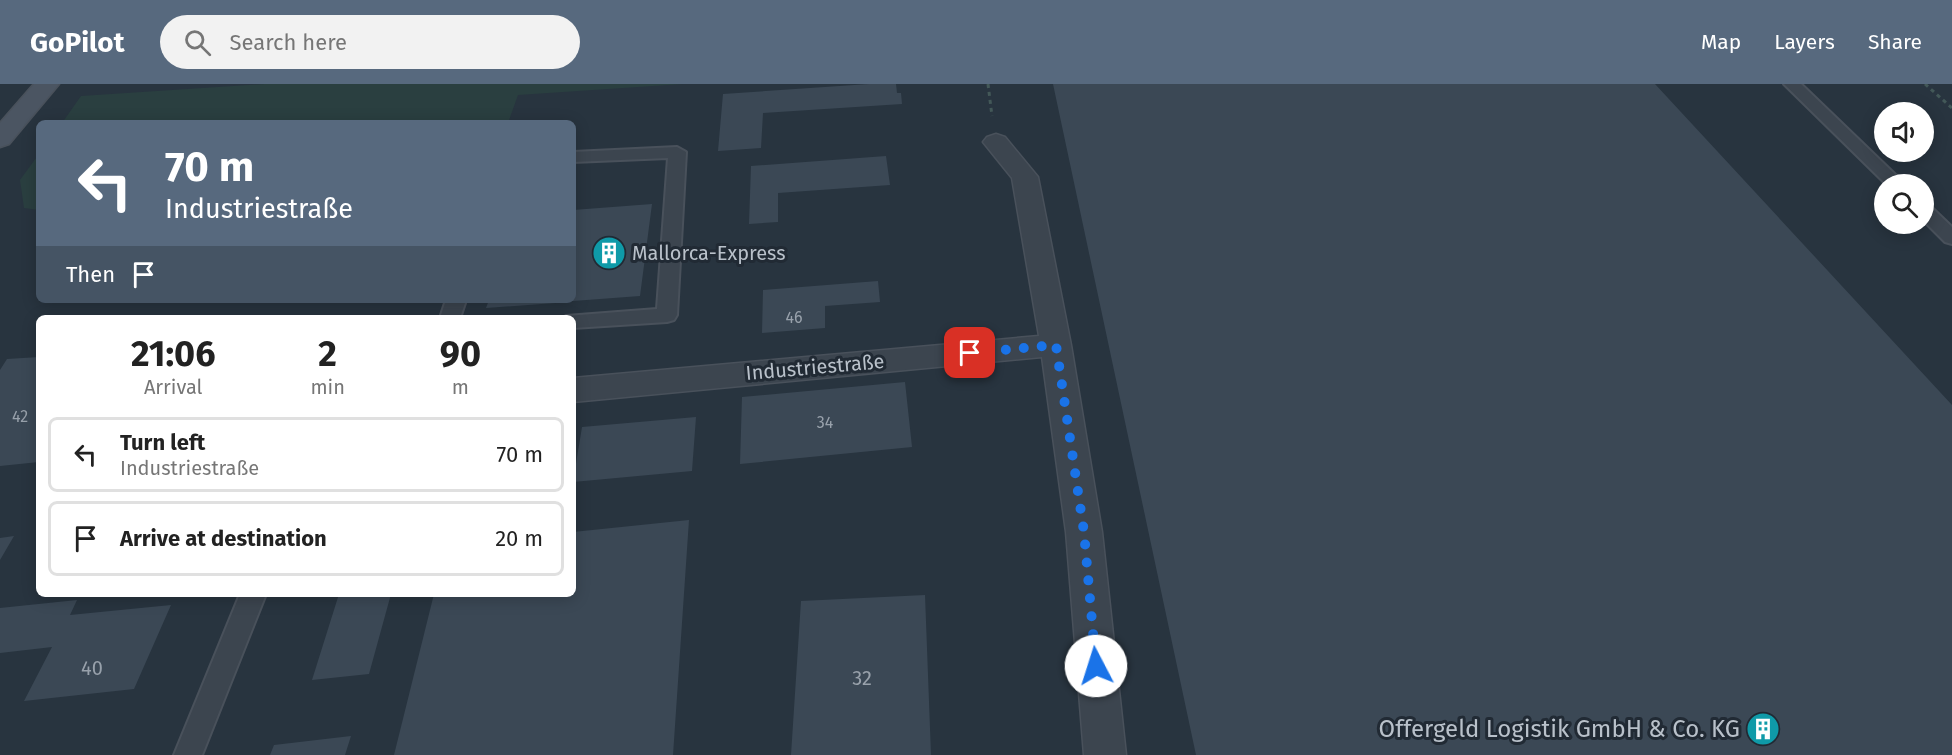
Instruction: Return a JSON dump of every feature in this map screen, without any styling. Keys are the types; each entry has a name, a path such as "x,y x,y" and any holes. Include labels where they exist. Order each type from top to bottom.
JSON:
{"main road":[{"path":"0,139 47,84"}],"street":[{"path":"996,142 1025,177 1056,345 1084,532 1105,755"},
{"name":"Industriestraße","path":"576,390 1056,345"}],"lane":[{"path":"1792,84 1886,174"},
{"path":"576,157 677,152 667,315 576,321"},
{"path":"1934,221 1952,238"},
{"path":"188,755 253,597"}],"path":[{"path":"988,84 996,142"},
{"path":"1925,84 1952,108"}],"green space":[{"path":"265,84 683,84 518,95 509,120 64,120 81,96"},
{"path":"36,158 36,210 24,208 20,180"}],"building":[{"path":"896,84 897,93 901,93 902,104 763,113 761,148 718,151 723,94"},
{"path":"1053,84 1655,84 1952,405 1952,755 1196,755"},
{"path":"886,156 890,185 778,193 778,222 749,224 751,166"},
{"name":"Mallorca-Express","path":"652,204 640,296 576,301 576,210"},
{"path":"878,281 880,302 825,306 825,328 762,333 763,290"},
{"path":"488,303 555,303 486,308"},
{"path":"36,357 36,462 0,466 0,370 7,359"},
{"path":"905,382 912,447 740,464 742,397"},
{"path":"696,417 692,471 576,482 576,464 582,427"},
{"path":"689,520 673,755 394,755 433,597 576,597 576,532"},
{"path":"14,536 0,560 0,538"},
{"path":"925,595 931,755 791,755 801,601"},
{"path":"338,597 390,597 369,674 312,680"},
{"path":"77,600 70,615 171,605 134,689 24,701 52,647 0,653 0,608"},
{"path":"351,736 345,755 270,755 274,745"}],"place":[{"name":"Mallorca-Express","path":"609,253"},
{"name":"Offergeld Logistik GmbH & Co. KG","path":"1763,729"}],"route":[{"path":"970,353 1056,345 1084,532 1096,666"}]}
